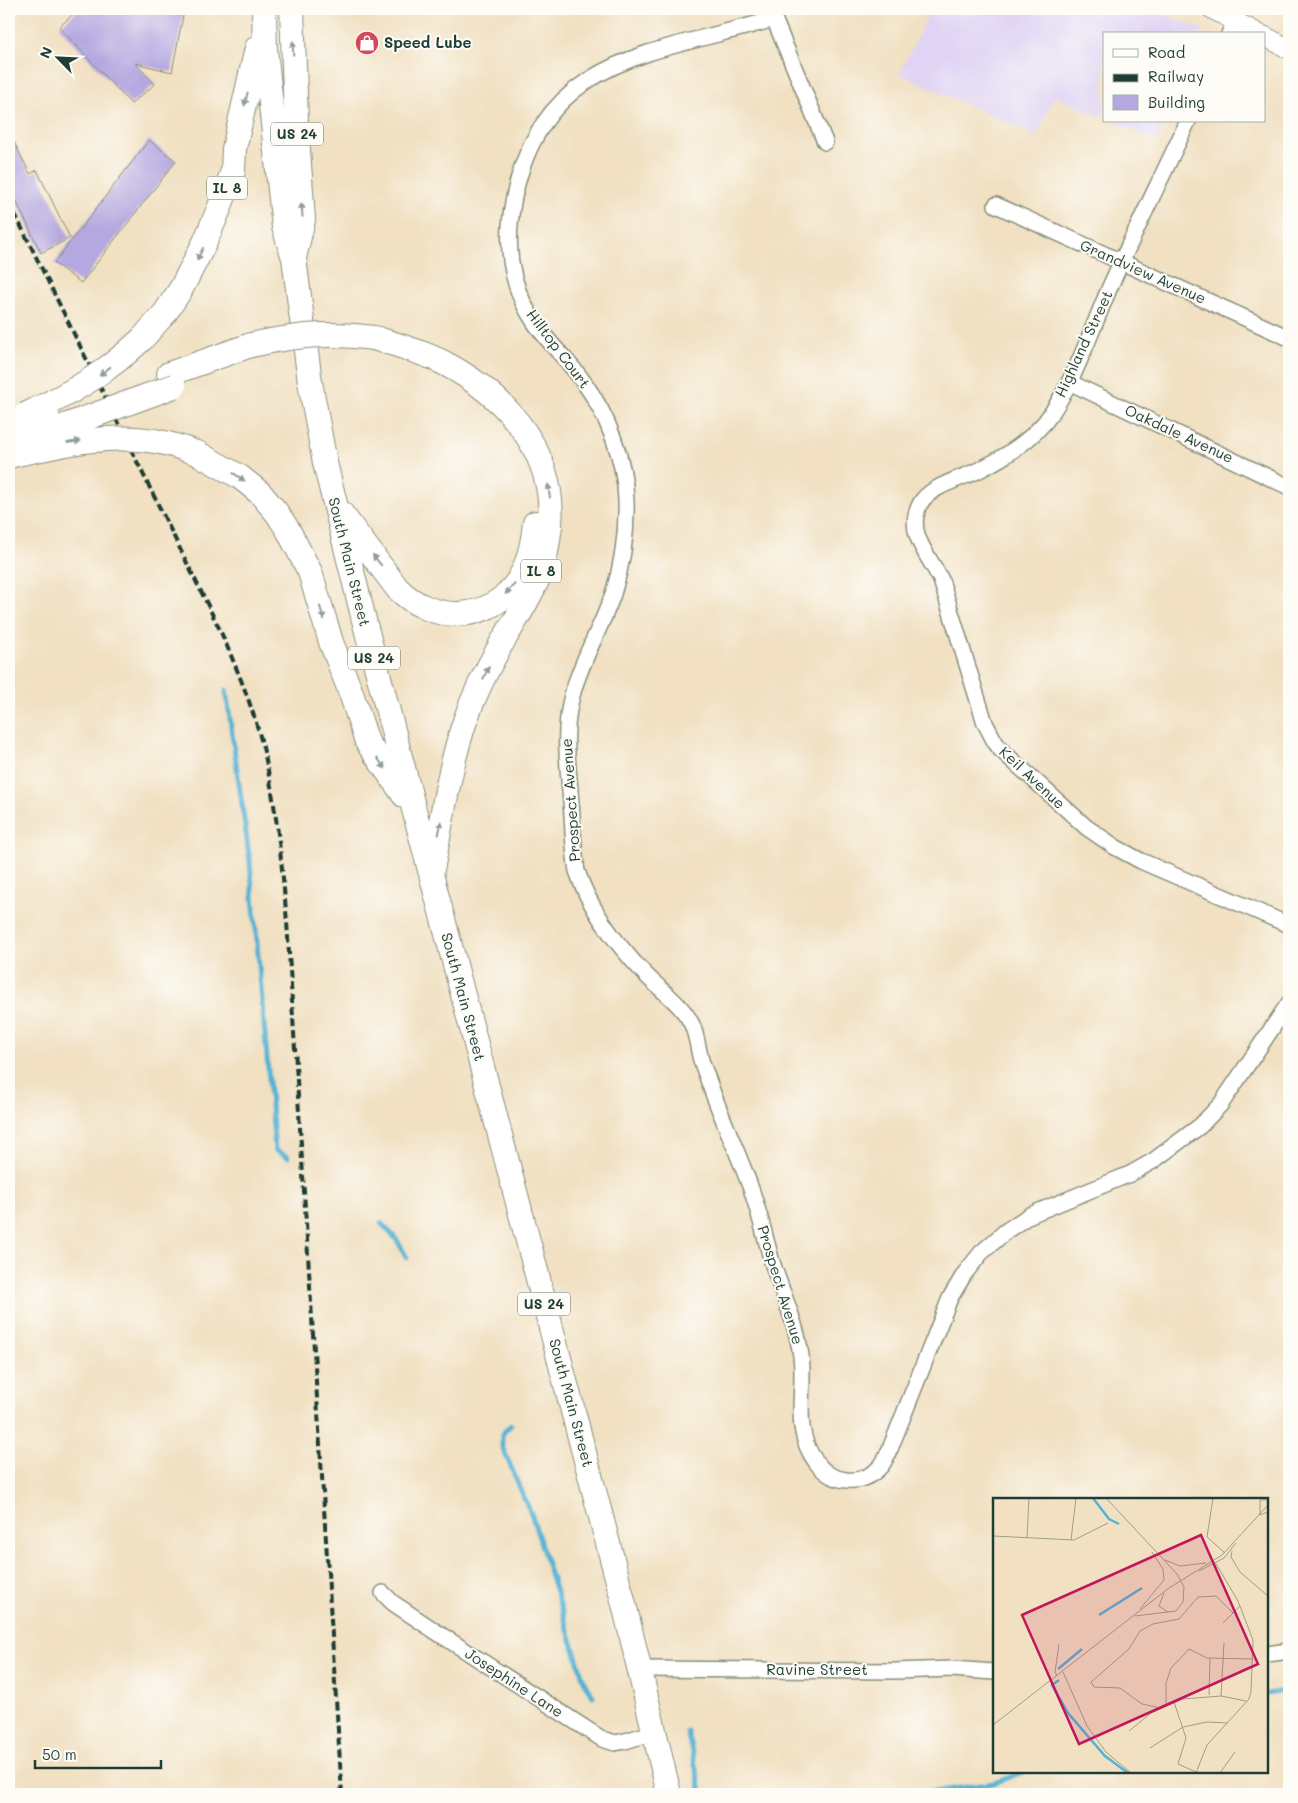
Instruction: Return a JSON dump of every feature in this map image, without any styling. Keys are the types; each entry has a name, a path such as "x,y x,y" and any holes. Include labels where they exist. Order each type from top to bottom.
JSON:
{"main road":[{"name":"South Main Street","path":"292,9 296,121 303,220 294,258"},
{"name":"South Main Street","path":"263,13 265,49 284,227 294,258 310,382 325,462 413,809 655,1732"},
{"name":"IL 8","path":"9,423 100,375 142,339 181,289 205,242 233,171 234,149 252,74 263,13"},
{"name":"IL 8","path":"336,507 397,588 414,602 441,613 474,612 490,606 506,594 521,576 533,542 536,509 532,481 515,443 500,424 452,383 373,346"},
{"name":"IL 8","path":"9,429 171,380 253,352 313,348 352,350 373,346 403,346 443,363 470,379 494,397 518,422 539,455 548,480 551,524 544,562 530,597 485,676 466,718 450,780 431,876"},
{"name":"IL 8","path":"9,447 171,380"},
{"path":"9,456 71,442 111,438 142,439 162,442 197,453 240,477 260,493 288,530 310,572 331,642 352,693 367,742 413,809"},
{"name":"US 24","path":"655,1732 669,1794"}],"street":[{"path":"1212,9 1232,27 1251,32"},
{"path":"772,14 825,142"},
{"name":"Hilltop Court","path":"617,448 600,410 583,381 551,344 532,318 518,292 510,263 509,236 514,196 526,157 538,132 555,107 575,89 611,67 659,49 737,30 772,14"},
{"path":"1266,37 1289,50"},
{"name":"Highland Street","path":"918,510 924,498 931,492 980,469 1021,445 1044,423 1069,382 1122,262 1188,122"},
{"name":"Grandview Avenue","path":"996,205 1289,338"},
{"name":"Oakdale Avenue","path":"1069,382 1289,486"},
{"name":"Prospect Avenue","path":"617,448 626,496 625,540 622,561 612,596 573,691 566,729 577,871 593,908 625,952 679,1007 692,1025 700,1058 756,1206 795,1328 802,1369 800,1409 802,1433 810,1452 824,1470 839,1478 851,1481 858,1480 874,1472 881,1466 890,1449 950,1298 965,1273 981,1253 1006,1231 1030,1215 1130,1174 1154,1161 1200,1126 1221,1104 1289,1003"},
{"name":"Keil Avenue","path":"918,510 915,528 917,536 941,580 984,723 1002,750 1066,810 1086,827 1115,847 1141,861 1289,925"},
{"name":"Josephine Lane","path":"383,1593 393,1603 435,1632 602,1739 614,1743 655,1732"},
{"path":"1268,1654 1289,1651"},
{"name":"Ravine Street","path":"640,1669 895,1671 952,1669 993,1672"}],"shaded area":[{"path":"931,9 1151,9 1204,30 1203,32 1103,32 1103,118 1054,96 1037,136 899,74"},
{"path":"1114,122 1165,122 1157,141"}],"building":[{"path":"79,9 86,13 87,9 184,10 172,72 135,63 155,84 131,104 59,27"},
{"path":"9,132 30,174 37,170 70,238 41,253 9,186"},
{"path":"149,140 176,161 81,283 54,263"}],"waterway":[{"path":"226,690 250,862 275,1150 288,1157"},
{"path":"381,1223 397,1240 407,1258"},
{"path":"511,1425 502,1434 502,1446 532,1516 585,1684 593,1696"},
{"path":"1268,1694 1289,1690"},
{"path":"687,1731 702,1794"},
{"path":"919,1794 994,1783 1020,1773"},
{"path":"762,1794 770,1792 777,1794"}],"railway":[{"path":"9,202 220,630 246,692 265,756 276,818 287,922 342,1794"}],"place":[{"name":"Speed Lube","path":"367,43"}]}
